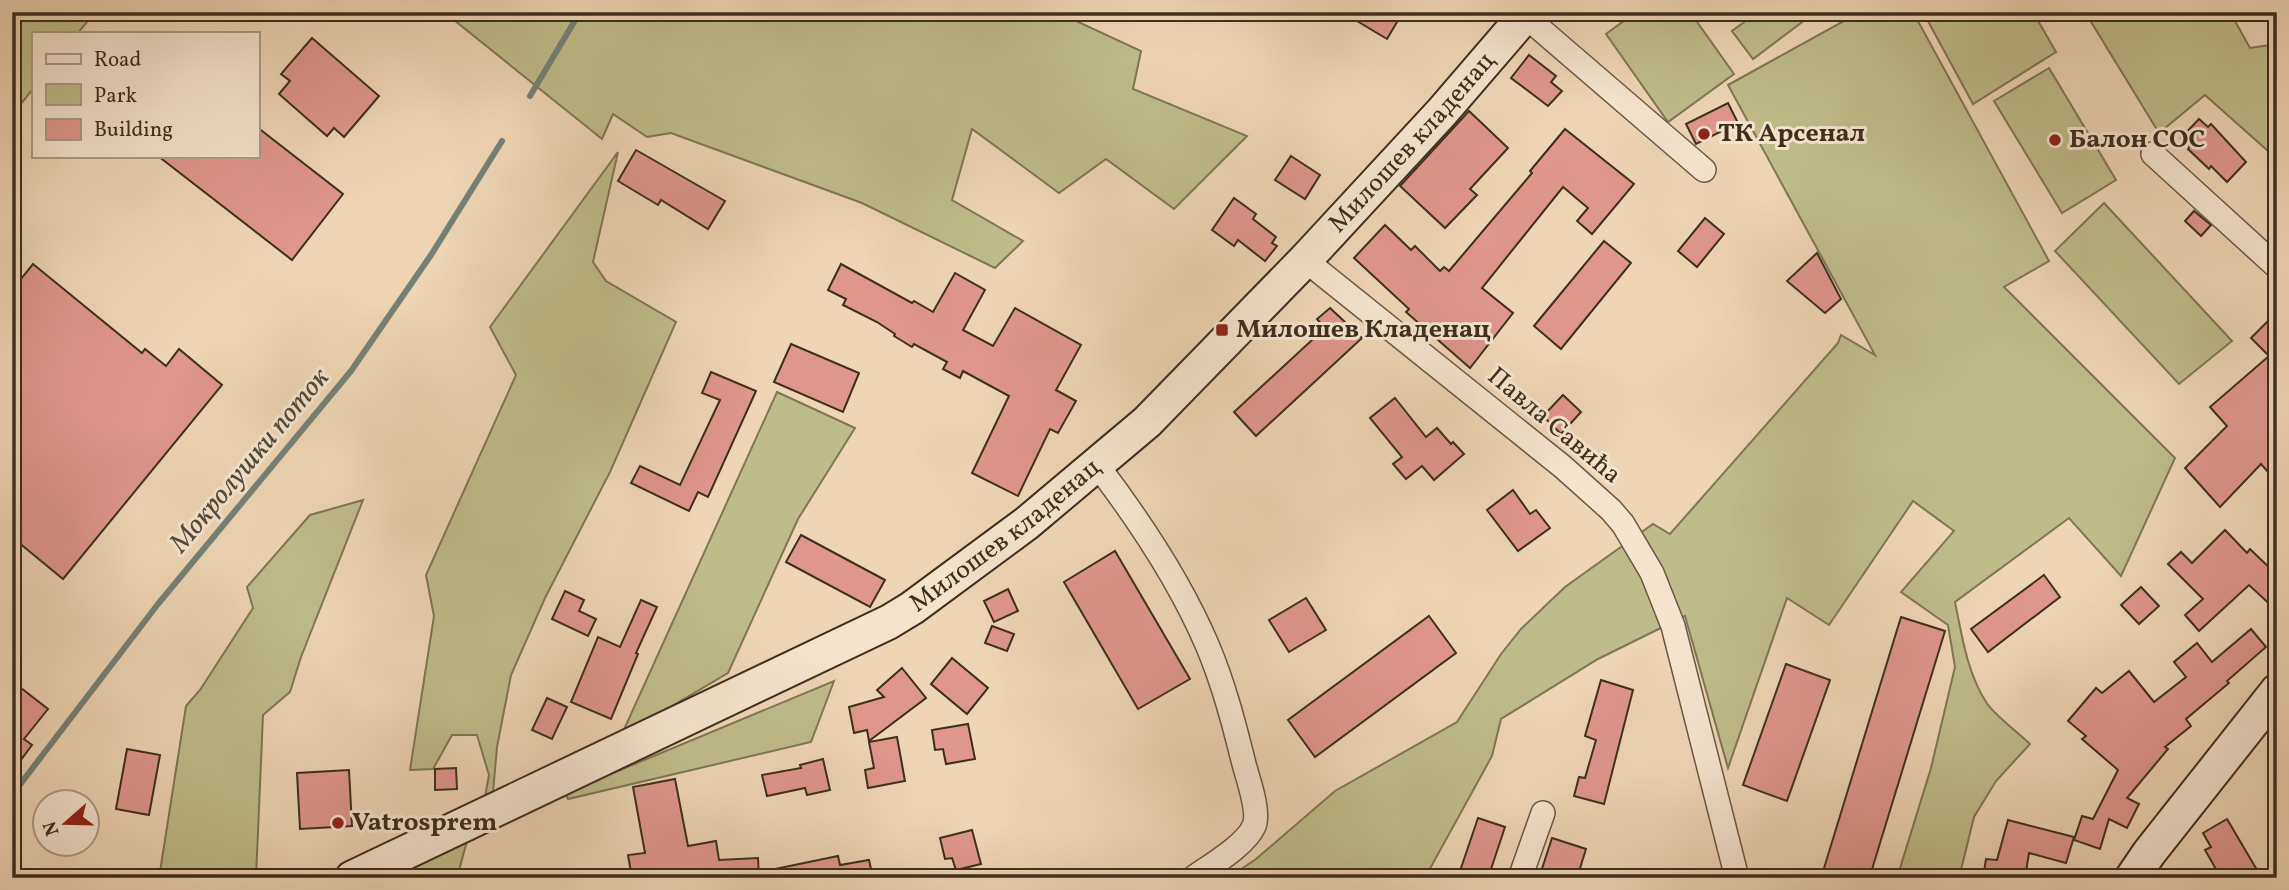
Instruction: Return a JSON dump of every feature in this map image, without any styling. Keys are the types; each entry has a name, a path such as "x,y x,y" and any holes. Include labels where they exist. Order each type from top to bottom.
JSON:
{"street":[{"path":"1526,14 1704,170"},
{"name":"Милошев кладенац","path":"352,878 889,622 994,549 1097,466 1166,404 1442,112 1526,14"},
{"path":"2153,154 2277,267"},
{"name":"Павла Савића","path":"1304,260 1563,467 1611,510 1629,534 1652,573 1668,611 1689,683 1737,878"},
{"path":"1097,466 1170,573 1207,645 1223,687 1248,778 1254,807 1254,827 1231,850 1194,878"},
{"path":"2132,878 2277,691"},
{"path":"1520,878 1544,813"}],"green space":[{"path":"12,12 95,12 79,32 32,32 32,90 12,115"},
{"path":"444,12 1057,12 1141,51 1133,89 1247,136 1174,209 1106,159 1059,193 972,129 952,200 1023,241 995,268 862,203 671,133 647,137 613,114 602,139"},
{"path":"1636,12 1690,12 1734,74 1668,122 1606,34"},
{"path":"1758,12 1813,14 1753,59 1732,31"},
{"path":"1860,12 1913,12 2049,261 2004,287 2175,458 2121,576 2069,518 1955,602 1966,654 1986,702 2030,744 1996,781 1974,817 1959,878 1897,878 1931,768 1955,667 1948,625 1901,592 1954,531 1913,501 1829,625 1787,598 1728,768 1685,616 1598,659 1501,719 1492,756 1427,874 1431,878 1228,878 1256,859 1335,791 1457,722 1501,654 1521,629 1565,587 1653,524 1670,534 1838,343 1841,335 1875,355 1728,85"},
{"path":"1923,12 2033,12 2056,52 1973,104"},
{"path":"2085,12 2230,12 2250,48 2277,44 2277,159 2205,95 2159,133"},
{"name":"Балон СОС","path":"2049,68 2116,180 2062,213 1994,101"},
{"path":"618,152 593,262 606,281 676,322 610,472 545,598 511,675 497,747 493,792 484,802 489,775 477,735 452,735 433,769 410,770 434,616 426,575 516,375 490,327"},
{"path":"2104,203 2232,341 2179,384 2055,251"},
{"path":"777,392 855,428 798,519 728,673 621,736"},
{"path":"363,500 301,657 290,692 263,715 256,878 159,878 186,706 200,690 253,608 247,587 310,515"},
{"path":"834,681 811,742 568,799 565,793"},
{"path":"468,837 457,878 385,878"}],"building":[{"path":"1342,12 1403,12 1387,39"},
{"path":"312,38 379,96 344,137 334,128 327,136 279,94 290,81 281,74"},
{"path":"1529,55 1556,76 1551,82 1562,91 1548,106 1511,78"},
{"name":"ТК Арсенал","path":"1728,103 1738,123 1696,144 1686,124"},
{"path":"1469,111 1508,148 1470,189 1477,195 1445,228 1400,186"},
{"path":"2199,119 2208,127 2211,124 2246,162 2227,182 2188,149 2190,146 2181,138"},
{"path":"259,129 343,194 292,260 161,158 259,158"},
{"path":"1565,129 1634,184 1592,234 1577,221 1588,208 1563,187 1482,288 1513,313 1470,368 1406,312 1409,309 1354,258 1385,225 1411,250 1415,246 1440,271 1444,267 1449,271 1532,173 1530,171"},
{"path":"636,150 725,201 708,229 661,200 658,205 618,181"},
{"path":"1291,156 1320,175 1305,199 1275,180"},
{"path":"1234,198 1256,214 1253,219 1276,237 1272,243 1277,246 1265,261 1238,240 1234,246 1212,230"},
{"path":"2194,211 2211,225 2201,236 2185,221"},
{"path":"1705,218 1724,234 1697,267 1678,251"},
{"path":"1604,241 1631,263 1561,349 1534,326"},
{"path":"1817,253 1841,299 1825,313 1787,281"},
{"path":"33,264 142,353 145,349 166,366 179,349 222,385 63,579 12,537 12,290"},
{"path":"841,264 933,312 955,273 985,290 963,330 993,346 1015,308 1081,345 1056,390 1076,401 1058,433 1050,429 1018,496 972,473 1009,396 963,371 960,378 943,369 947,362 914,344 912,347 877,322 843,305 846,299 828,290"},
{"path":"1330,308 1362,338 1256,436 1234,412 1325,328 1317,319"},
{"path":"2277,312 2277,482 2261,464 2220,507 2185,468 2227,426 2210,407 2269,356 2251,338"},
{"path":"791,344 859,373 843,412 774,382"},
{"path":"711,372 756,391 708,497 698,492 689,511 631,483 640,466 680,485 720,400 702,393"},
{"path":"1563,395 1581,412 1561,434 1543,416"},
{"path":"1395,398 1426,437 1437,428 1464,454 1434,480 1422,466 1406,479 1393,464 1402,457 1370,418"},
{"path":"1513,490 1530,514 1536,510 1550,528 1518,551 1487,510"},
{"path":"2225,530 2247,553 2250,549 2277,575 2277,611 2249,585 2199,631 2185,615 2203,599 2168,564 2181,552 2192,563"},
{"path":"801,535 885,580 870,607 786,562"},
{"path":"1115,551 1190,679 1138,709 1064,582"},
{"path":"2044,575 2060,597 1988,652 1971,629"},
{"path":"2141,587 2159,606 2139,624 2121,605"},
{"path":"1008,589 1018,611 994,622 984,601"},
{"path":"565,591 584,600 579,611 596,619 588,636 552,619"},
{"path":"1306,598 1326,630 1289,652 1269,620"},
{"path":"641,600 657,607 611,719 571,702 598,637 620,647"},
{"path":"1429,616 1456,653 1315,757 1288,720"},
{"path":"1901,617 1945,631 1870,878 1821,878"},
{"path":"992,626 1014,634 1007,651 985,643"},
{"path":"2251,629 2266,647 2186,719 2191,726 2165,747 2168,749 2127,798 2139,804 2127,828 2109,819 2100,849 2074,840 2082,816 2093,819 2118,770 2082,739 2086,736 2068,721 2096,688 2102,693 2129,671 2154,702 2186,677 2174,662 2197,643 2212,662"},
{"path":"952,658 988,688 967,714 931,684"},
{"path":"1786,664 1830,680 1787,801 1743,785"},
{"path":"902,668 926,698 869,741 867,730 854,733 849,707 884,697 877,690"},
{"path":"1601,680 1633,690 1604,804 1574,796 1579,777 1585,778 1596,740 1585,736"},
{"path":"12,681 48,709 24,739 32,745 12,772"},
{"path":"547,698 567,707 552,739 532,730"},
{"path":"968,724 975,759 946,764 943,749 935,750 932,730"},
{"path":"897,737 905,781 868,788 865,770 874,768 869,742"},
{"path":"127,749 160,755 149,815 116,809"},
{"path":"823,759 830,790 807,795 805,788 767,796 762,775 801,768 800,765"},
{"path":"456,768 457,789 435,790 435,769"},
{"path":"349,770 352,826 300,829 297,773"},
{"path":"675,779 688,846 716,841 719,860 758,858 759,878 632,878 628,855 645,853 633,787"},
{"path":"1478,818 1505,827 1488,878 1460,871"},
{"path":"2227,819 2257,870 2245,878 2221,878 2205,850 2211,847 2203,833"},
{"path":"2008,820 2074,837 2066,863 2029,853 2025,878 1983,878 1986,859 1997,860"},
{"path":"972,830 981,864 956,870 952,858 945,859 940,838"},
{"path":"1552,838 1586,849 1577,878 1539,878"},
{"path":"838,856 840,865 869,860 873,878 771,878 770,870"}],"waterway":[{"name":"Мокролушки поток","path":"530,96 580,12"},
{"name":"Мокролушки поток","path":"12,795 158,604 351,371 431,255 502,141"}],"place":[{"name":"ТК Арсенал","path":"1704,134"},
{"name":"Балон СОС","path":"2055,140"},
{"name":"Милошев Кладенац","path":"1222,330"},
{"name":"Vatrosprem","path":"338,823"}]}
